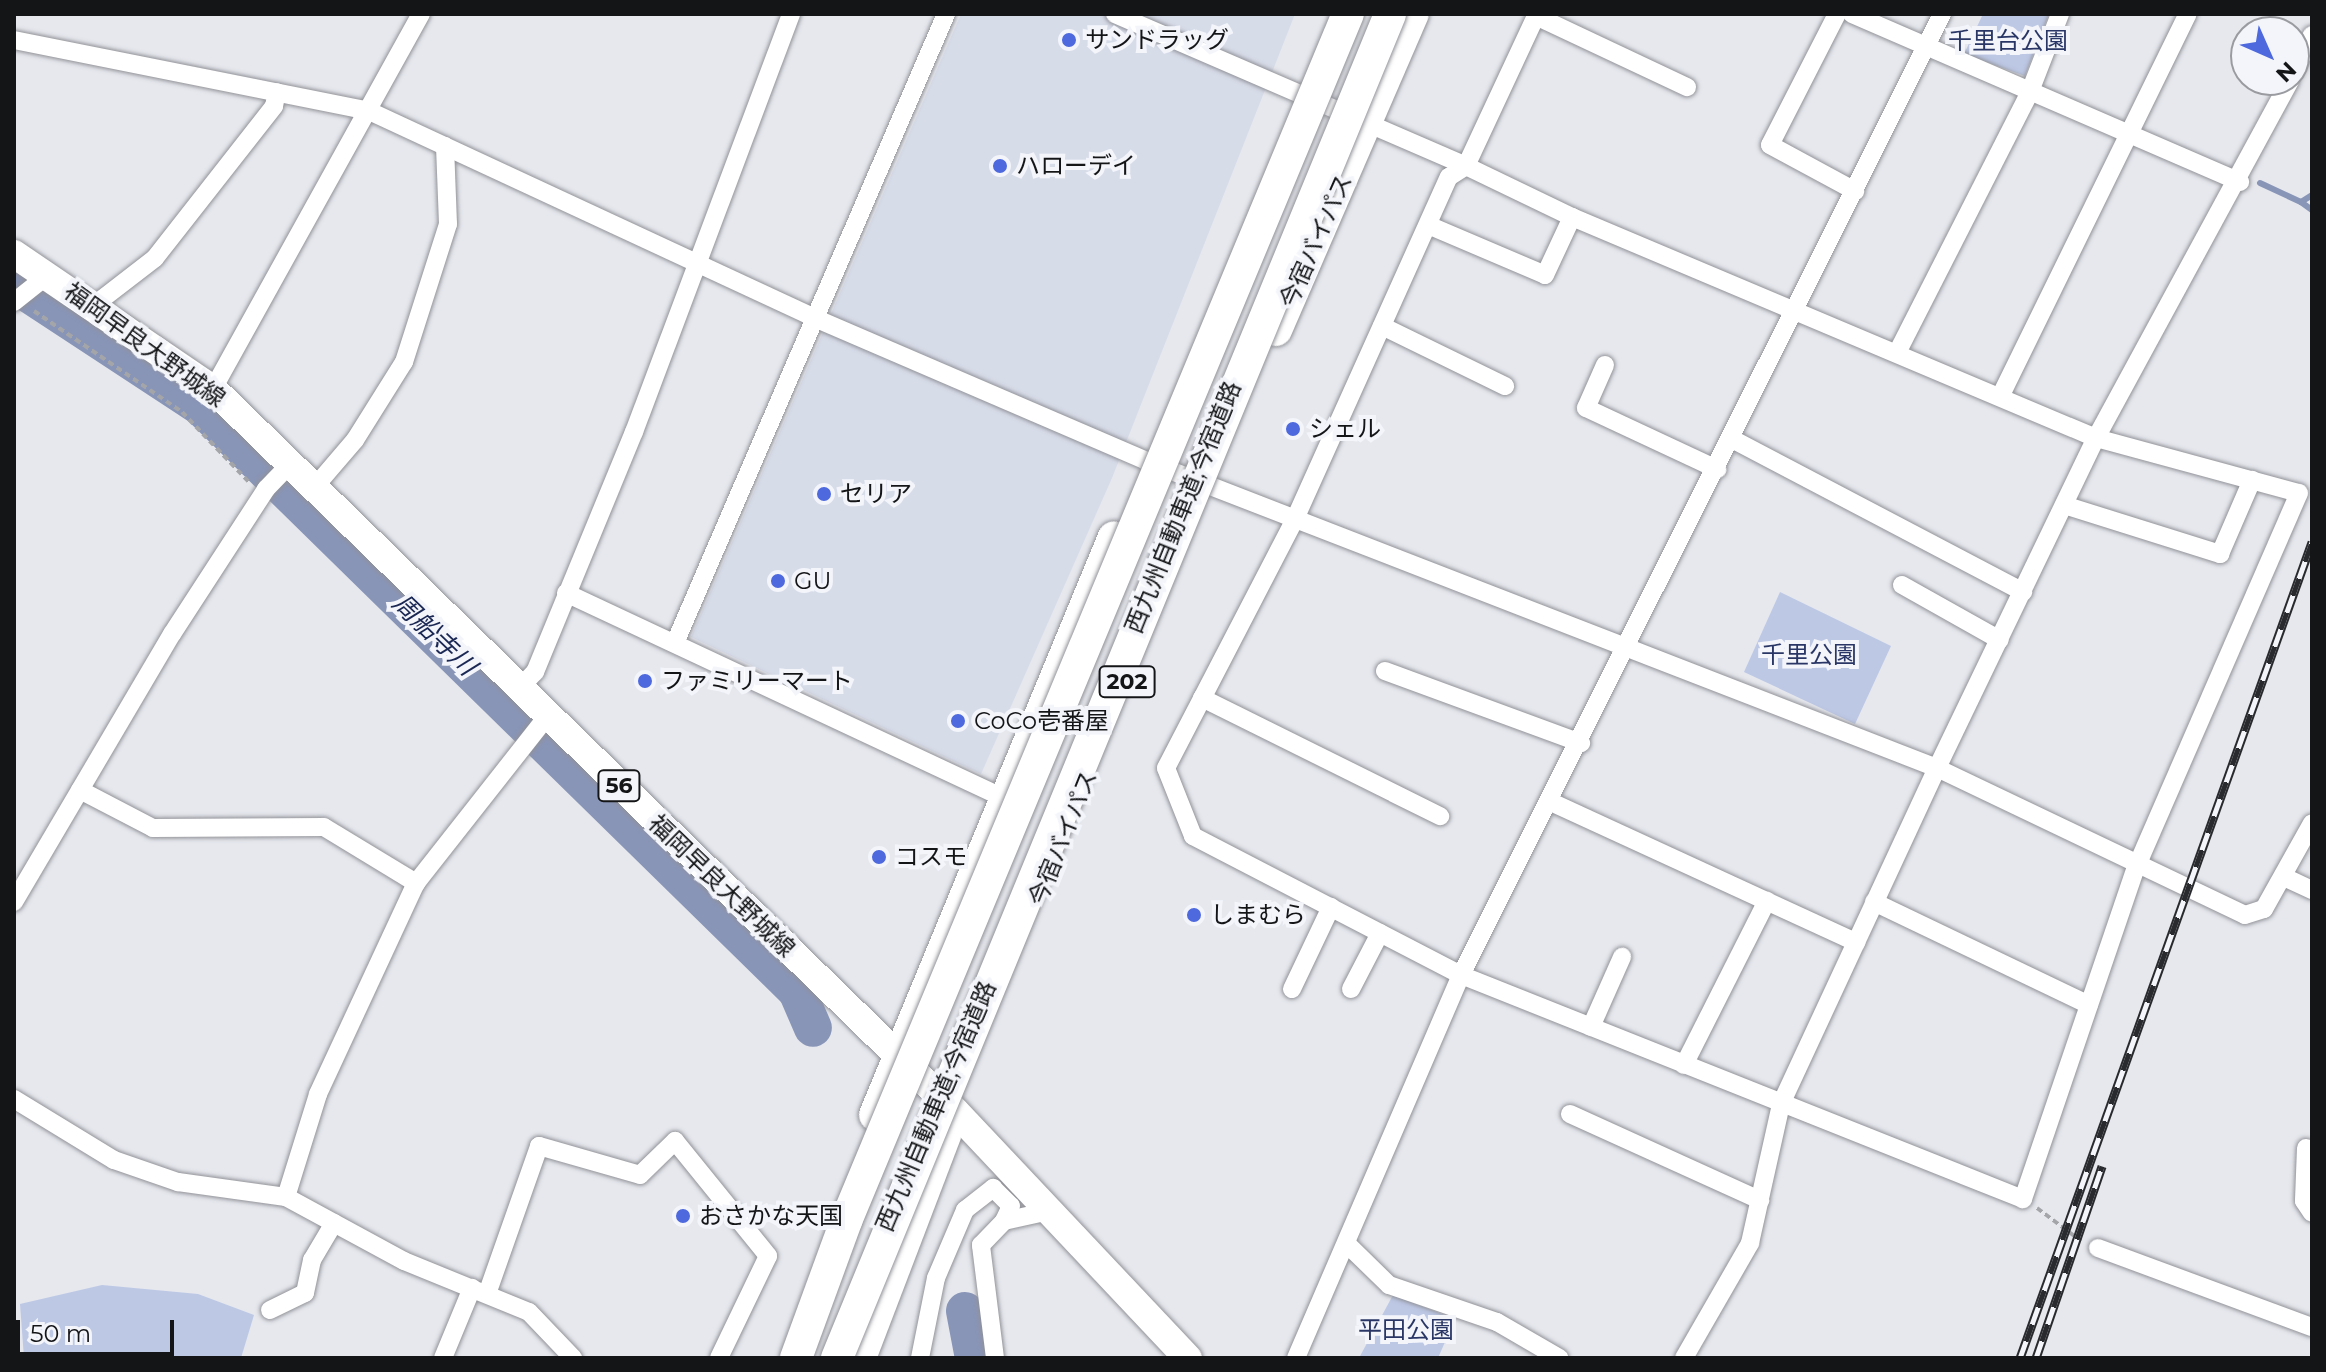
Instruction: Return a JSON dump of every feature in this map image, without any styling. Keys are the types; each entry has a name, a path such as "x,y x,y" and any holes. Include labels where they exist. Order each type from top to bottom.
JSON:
{"highway":[{"name":"202","path":"785,1358 896,1057 1337,14"},
{"name":"西九州自動車道;今宿道路","path":"796,1358 846,1221 1348,14"},
{"name":"西九州自動車道;今宿道路","path":"837,1358 1390,14"},
{"name":"今宿バイパス","path":"860,1358 954,1110 1208,485 1413,14"}],"main road":[{"name":"福岡早良大野城線","path":"14,254 213,389 546,718 954,1110 1054,1210 1188,1358"}],"street":[{"path":"213,389 421,14"},
{"path":"518,690 535,672 697,265 791,14"},
{"path":"675,643 810,316 946,14"},
{"path":"1115,14 1466,166 1572,217 1899,349 2096,438 2299,493 2136,867 2023,1199 1461,975 1193,836 1166,768 1295,519 1449,177 1466,166 1537,15 1687,87"},
{"path":"1837,14 1770,145 1855,191"},
{"path":"1852,14 1927,52 2240,182"},
{"path":"1296,1358 1349,1246 1461,975 1632,645 1795,309 1927,52 1942,14"},
{"path":"1899,349 2029,94 2060,14"},
{"path":"2001,395 2132,137 2188,14"},
{"path":"14,40 369,111 810,316 1146,461 1632,645 1937,768 2136,867 2245,915 2264,909 2312,823"},
{"path":"93,306 155,258 274,106 277,92"},
{"path":"1684,1358 1750,1243 1781,1104 1937,768 2096,438 2240,182 2282,96"},
{"path":"313,489 355,440 404,362 448,224 445,146"},
{"path":"1428,225 1545,275 1572,217"},
{"path":"22,304 48,275"},
{"path":"1382,326 1505,386"},
{"path":"1605,365 1586,408 1717,469"},
{"path":"1732,439 2023,592"},
{"path":"14,902 264,492 289,465"},
{"path":"2064,505 2220,554 2252,480"},
{"path":"1902,585 2000,640"},
{"path":"566,593 1003,798"},
{"path":"1385,671 1581,743"},
{"path":"1202,698 1440,816"},
{"path":"286,1197 318,1094 416,883 546,718"},
{"path":"80,790 153,828 324,827 416,883"},
{"path":"1551,802 1856,942"},
{"path":"2284,877 2312,890"},
{"path":"1684,1065 1767,901"},
{"path":"1874,902 2089,1005"},
{"path":"1292,989 1331,907"},
{"path":"1351,989 1380,933"},
{"path":"1591,1027 1622,957"},
{"path":"14,1099 114,1160 178,1182 286,1197 334,1223 529,1312 573,1358"},
{"path":"1570,1114 1760,1200"},
{"path":"443,1358 480,1291 539,1146 640,1175 675,1141 768,1256 719,1358"},
{"path":"2306,1148 2304,1201 2312,1213"},
{"path":"920,1358 936,1278 965,1210 993,1188 1011,1206 1004,1221 981,1245 995,1358"},
{"path":"1004,1221 1054,1210"},
{"path":"270,1310 305,1293 312,1260 334,1223"},
{"path":"1349,1246 1389,1285 1497,1322 1559,1358"},
{"path":"2098,1248 2312,1327"}],"path":[{"path":"22,304 182,412 264,492"},
{"path":"2023,1199 2098,1248"}],"shaded area":[{"path":"961,14 1295,14 1112,478 981,774 691,637"}],"green space":[{"name":"千里台公園","path":"1983,14 2049,14 2025,76 1964,54"},
{"name":"千里公園","path":"1780,592 1891,646 1855,724 1744,672"},
{"path":"102,1285 198,1294 254,1315 241,1358 24,1358 20,1304"},
{"name":"平田公園","path":"1393,1295 1455,1319 1438,1358 1359,1358"}],"waterway":[{"path":"2260,183 2301,202 2312,195"},
{"path":"2301,202 2312,210"},
{"name":"周船寺川","path":"14,284 200,406 797,991 813,1028"},
{"name":"周船寺川","path":"965,1311 974,1358"}],"railway":[{"path":"2020,1358 2312,542"},
{"path":"2036,1358 2102,1166"}],"place":[{"name":"サンドラッグ","path":"1069,40"},
{"name":"ハローデイ","path":"1000,166"},
{"name":"シェル","path":"1293,429"},
{"name":"セリア","path":"824,494"},
{"name":"GU","path":"778,581"},
{"name":"ファミリーマート","path":"645,681"},
{"name":"CoCo壱番屋","path":"958,721"},
{"name":"コスモ","path":"879,857"},
{"name":"しまむら","path":"1194,915"},
{"name":"おさかな天国","path":"683,1216"}]}
